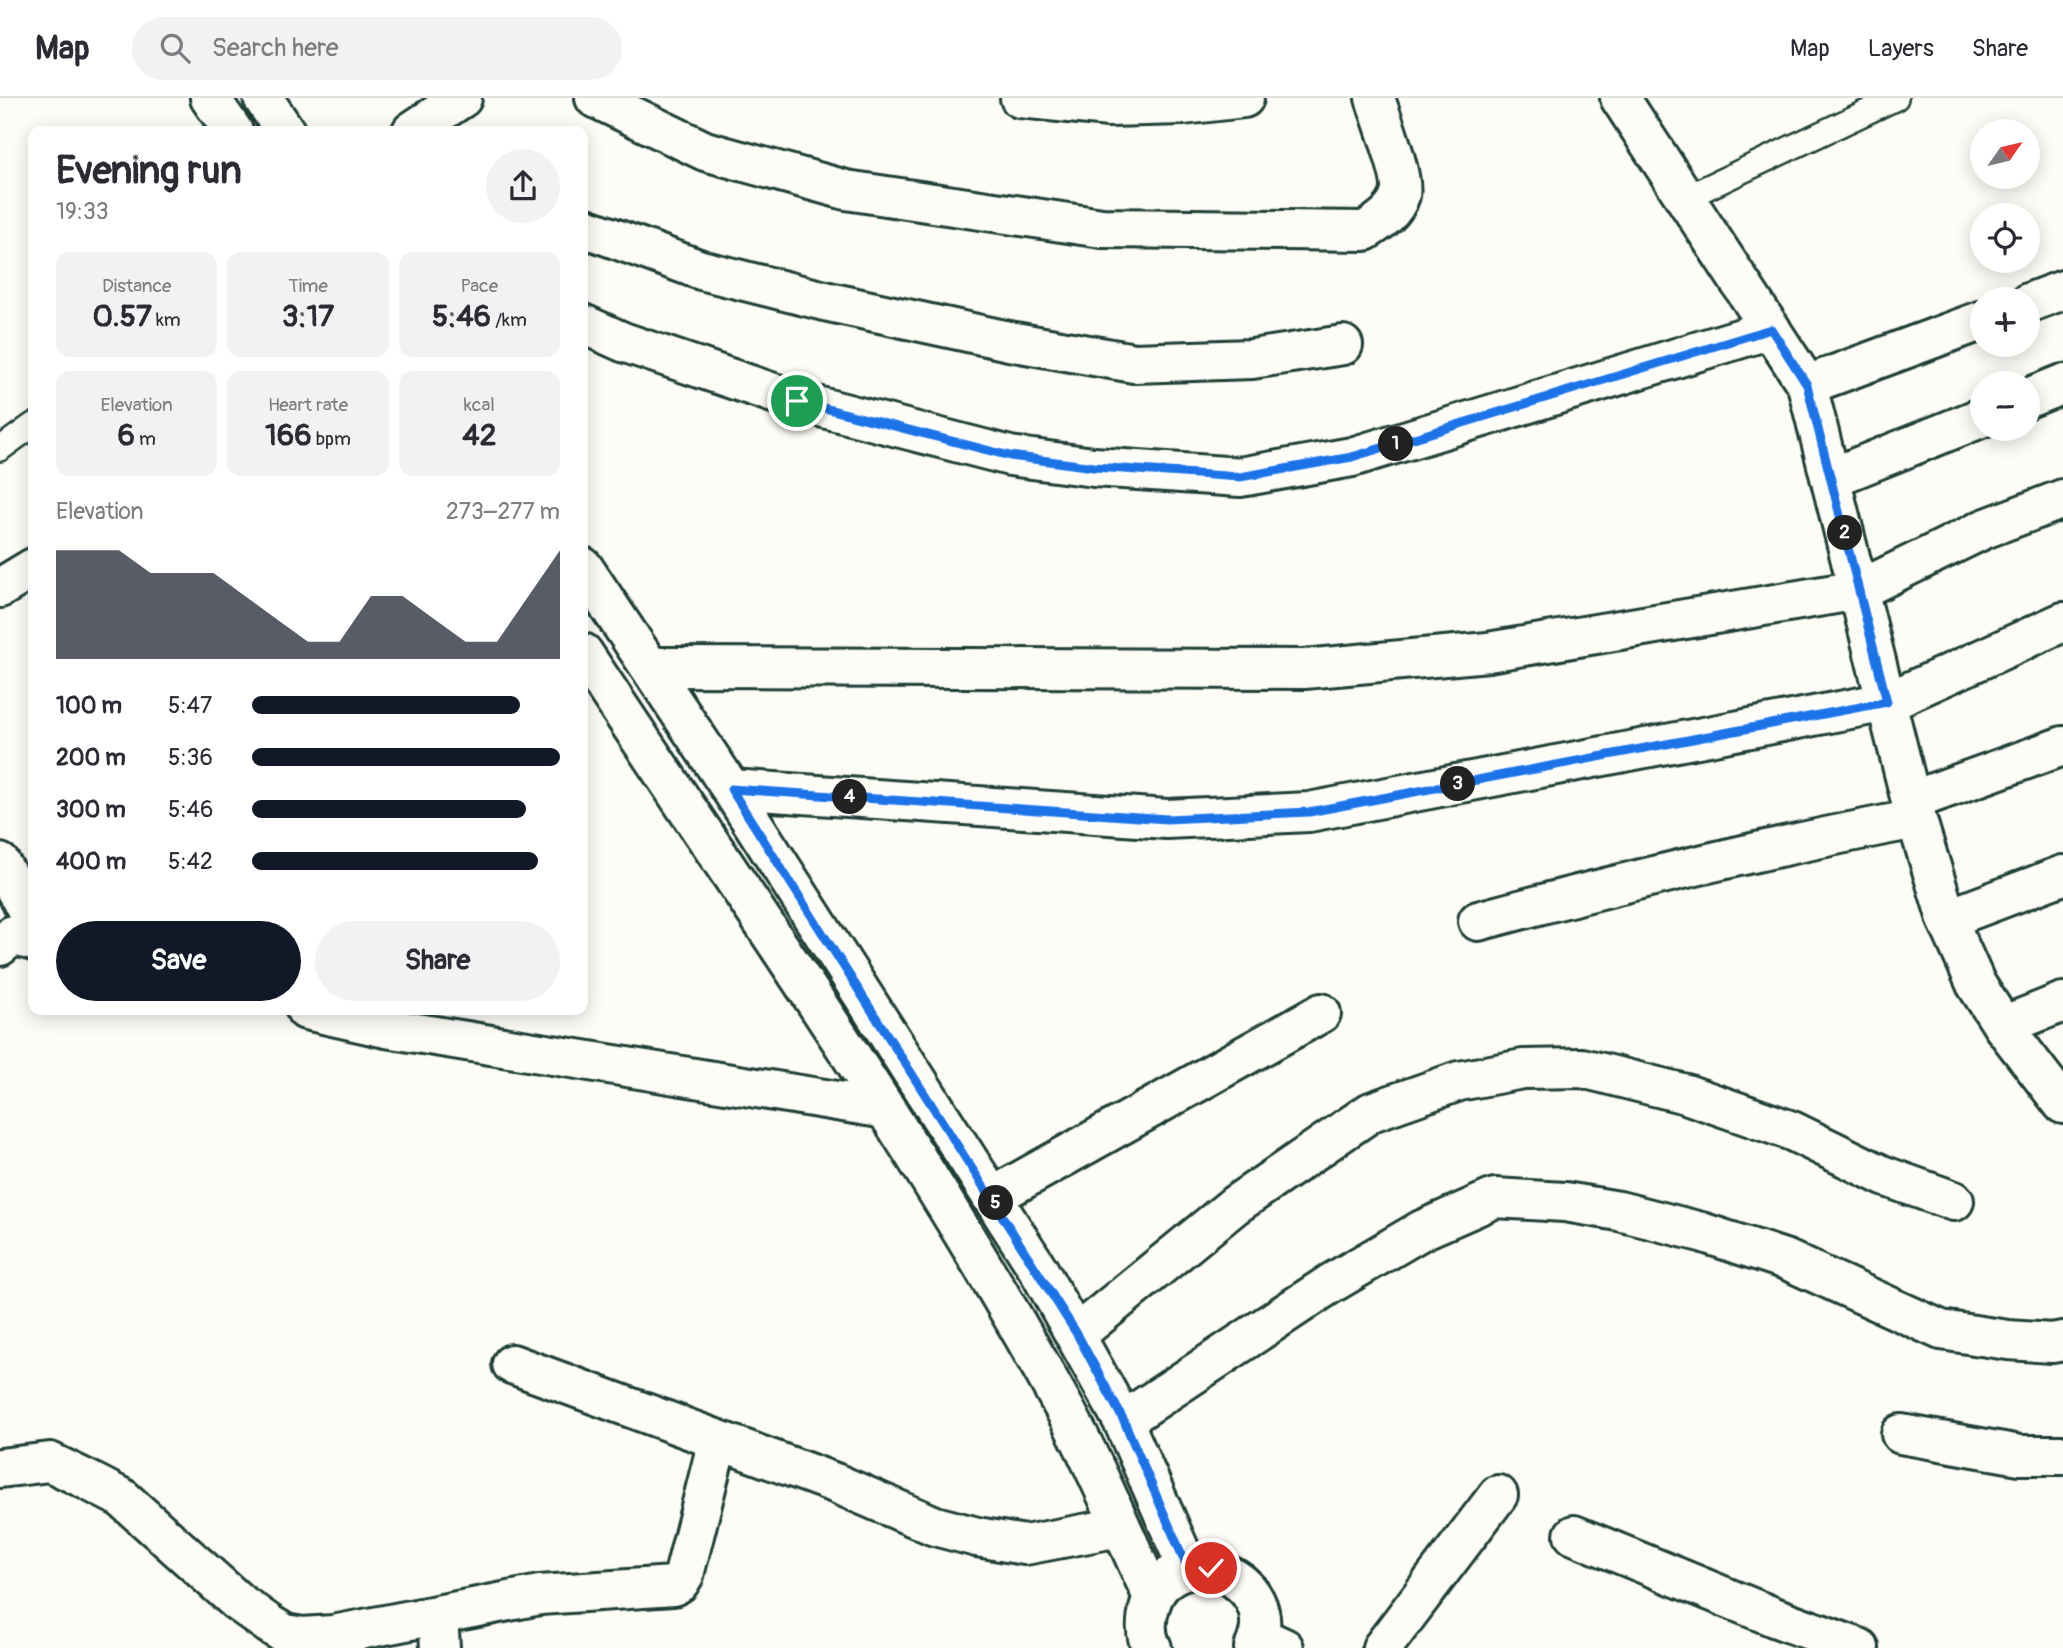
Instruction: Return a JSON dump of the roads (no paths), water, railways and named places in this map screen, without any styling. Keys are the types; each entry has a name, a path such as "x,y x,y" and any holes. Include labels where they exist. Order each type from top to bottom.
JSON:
{"street":[{"path":"210,98 230,126"},
{"path":"263,98 282,126"},
{"path":"423,126 462,98"},
{"path":"595,98 705,151 846,190 1102,228 1366,231 1388,215 1400,194 1398,175 1375,98"},
{"path":"1020,98 1109,107 1183,105 1244,98"},
{"path":"1620,98 1807,385 1914,810 1947,919 1976,984 2003,1026 2063,1104"},
{"path":"588,229 701,270 829,302 1009,341 1134,363 1252,359 1343,345"},
{"path":"2040,299 2063,290"},
{"path":"1807,385 1970,325"},
{"path":"588,326 623,342 797,401 1010,456 1094,467 1240,477 1352,457 1771,329"},
{"path":"2040,393 2063,384"},
{"path":"1831,478 1970,421"},
{"path":"651,667 1304,669 1488,652 1859,590 1984,529 2063,499"},
{"path":"0,588 28,571"},
{"path":"588,574 731,789 1077,1334 1124,1421 1188,1569"},
{"path":"731,789 1167,819 1309,812 1887,702 2063,622"},
{"path":"588,661 886,1109 990,1276 1052,1385 1153,1597"},
{"path":"1478,921 1914,810 2063,747"},
{"path":"0,863 28,911"},
{"path":"1947,919 2063,875"},
{"path":"0,946 13,935 28,939"},
{"path":"2003,1026 2063,1002"},
{"path":"992,1197 1321,1013"},
{"path":"328,1015 386,1028 886,1109"},
{"path":"1077,1334 1235,1205 1371,1112 1459,1081 1523,1069 1583,1068 1686,1094 1792,1131 1884,1176 1954,1201"},
{"path":"1124,1421 1330,1284 1422,1230 1495,1198 1565,1202 1605,1208 1701,1232 1787,1259 1941,1331 2052,1343 2063,1340"},
{"path":"512,1364 835,1483 935,1526 1025,1545 1120,1527"},
{"path":"1901,1434 2020,1455 2063,1455"},
{"path":"0,1468 50,1462 122,1498 237,1601 285,1634 302,1637 439,1631 540,1595 665,1588 679,1583 719,1440"},
{"path":"1382,1648 1498,1495"},
{"path":"1574,1535 1774,1617 1858,1648"},
{"path":"1152,1648 1146,1619 1153,1597 1174,1575 1188,1569 1211,1568 1233,1576 1250,1592 1259,1614 1266,1644"}],"lane":[{"path":"1685,198 1896,98"},
{"path":"0,449 28,429"}]}
